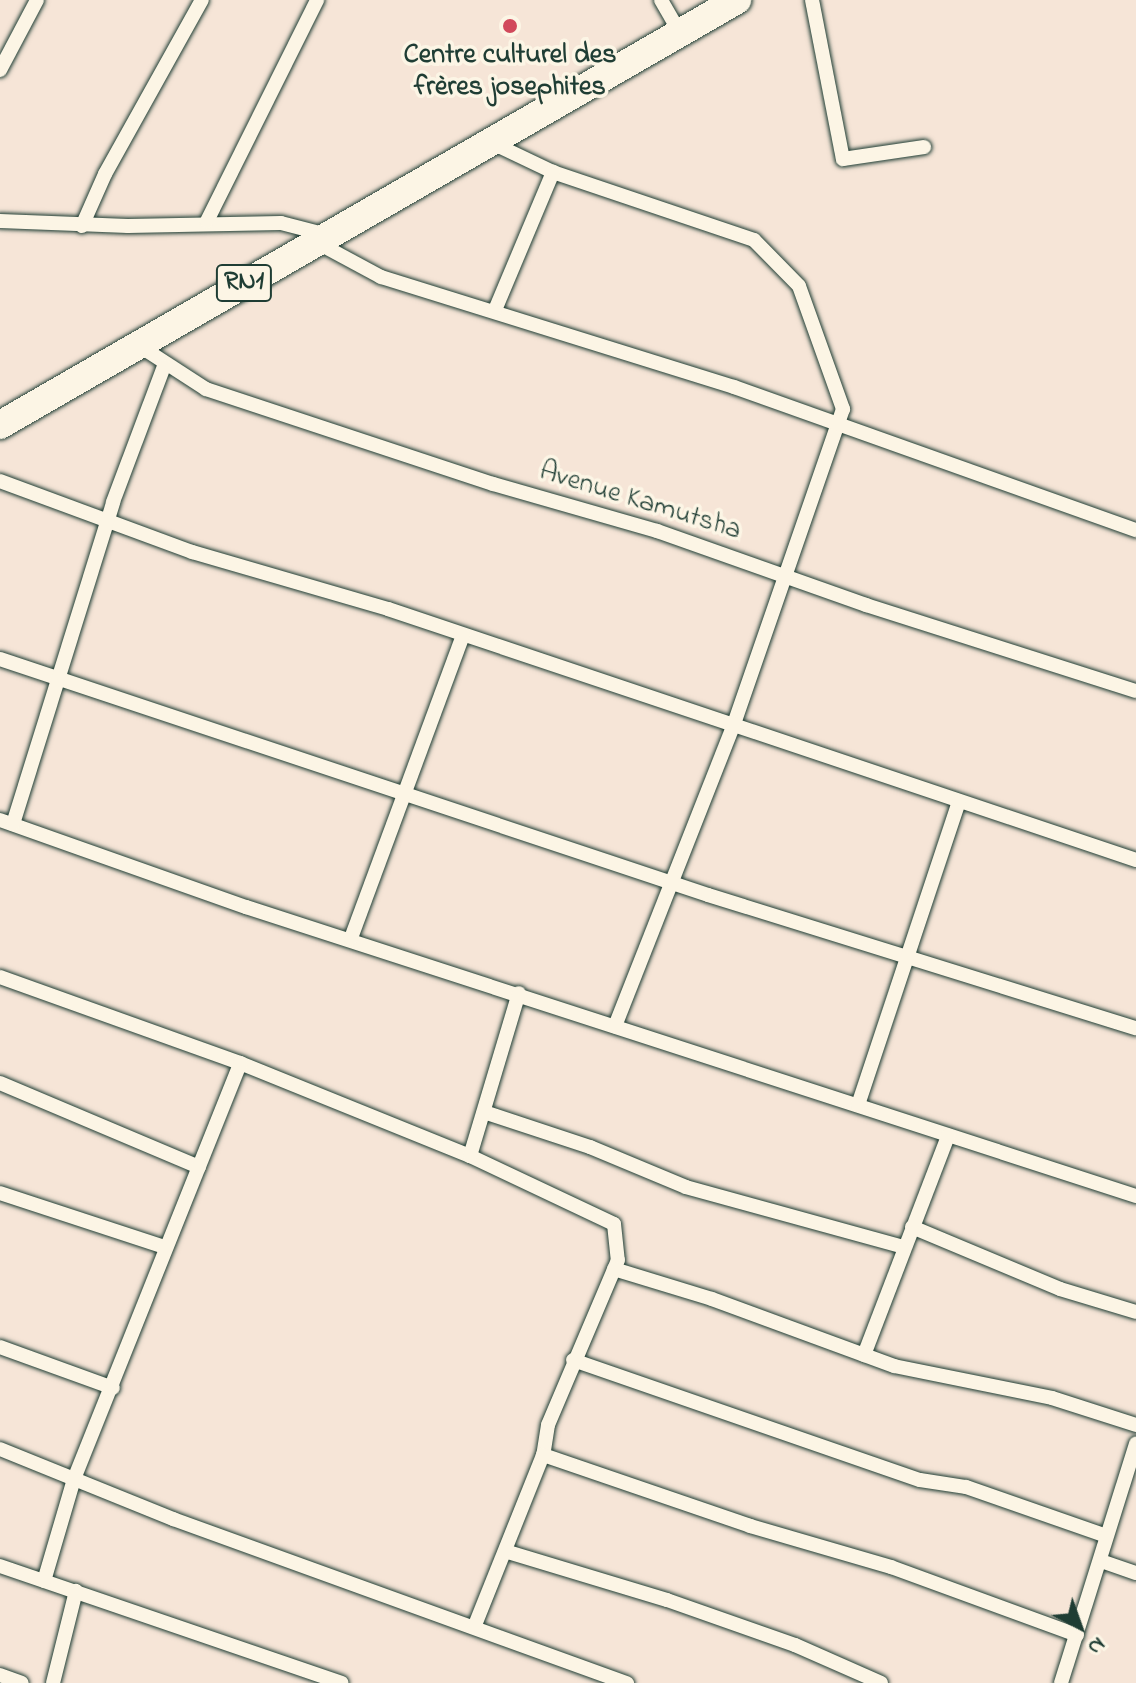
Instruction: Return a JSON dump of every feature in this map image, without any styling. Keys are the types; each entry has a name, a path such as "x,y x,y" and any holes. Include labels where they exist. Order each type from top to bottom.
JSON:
{"highway":[{"name":"RN1","path":"0,425 737,0"}],"street":[{"path":"0,70 37,0"},
{"path":"82,226 105,174 202,0"},
{"path":"207,221 317,0"},
{"path":"661,0 680,33"},
{"path":"812,0 843,159 924,147"},
{"path":"488,141 553,172 754,240 799,286 843,409 841,425 734,724 675,881 615,1026"},
{"path":"495,310 553,172"},
{"path":"0,221 82,226 207,221 281,223 321,239 381,277 495,310 841,425 1136,530"},
{"name":"Avenue Kamutsha","path":"137,345 164,366 206,389 1136,691"},
{"path":"164,366 140,420 59,678 7,822 152,876 351,938 1136,1196"},
{"path":"0,481 109,522 734,724 1136,860"},
{"path":"351,938 463,635"},
{"path":"0,659 675,881 1136,1028"},
{"path":"858,1105 959,801"},
{"path":"0,977 240,1063 470,1156 602,1215 614,1224 619,1241 614,1269 573,1360 548,1425 543,1455 508,1552 475,1625"},
{"path":"470,1156 519,993"},
{"path":"44,1581 74,1479 113,1388 164,1247 240,1063"},
{"path":"0,1083 199,1167"},
{"path":"484,1112 590,1147 686,1187 904,1247"},
{"path":"864,1355 948,1136"},
{"path":"0,1193 164,1247"},
{"path":"912,1227 1060,1289 1136,1312"},
{"path":"614,1269 864,1355 1052,1398 1136,1425"},
{"path":"0,1347 113,1388"},
{"path":"573,1360 920,1480 966,1487 1104,1535"},
{"path":"1061,1683 1101,1561 1104,1535 1136,1443"},
{"path":"0,1449 383,1596 475,1625 627,1683"},
{"path":"543,1455 750,1526 891,1567 1077,1635"},
{"path":"508,1552 667,1600 795,1645 881,1683"},
{"path":"1101,1561 1136,1573"},
{"path":"0,1566 134,1609 166,1626 223,1640 342,1683"},
{"path":"53,1683 76,1591"},
{"path":"0,1675 22,1683"}],"place":[{"name":"Centre culturel des frères josephites","path":"510,26"}]}
